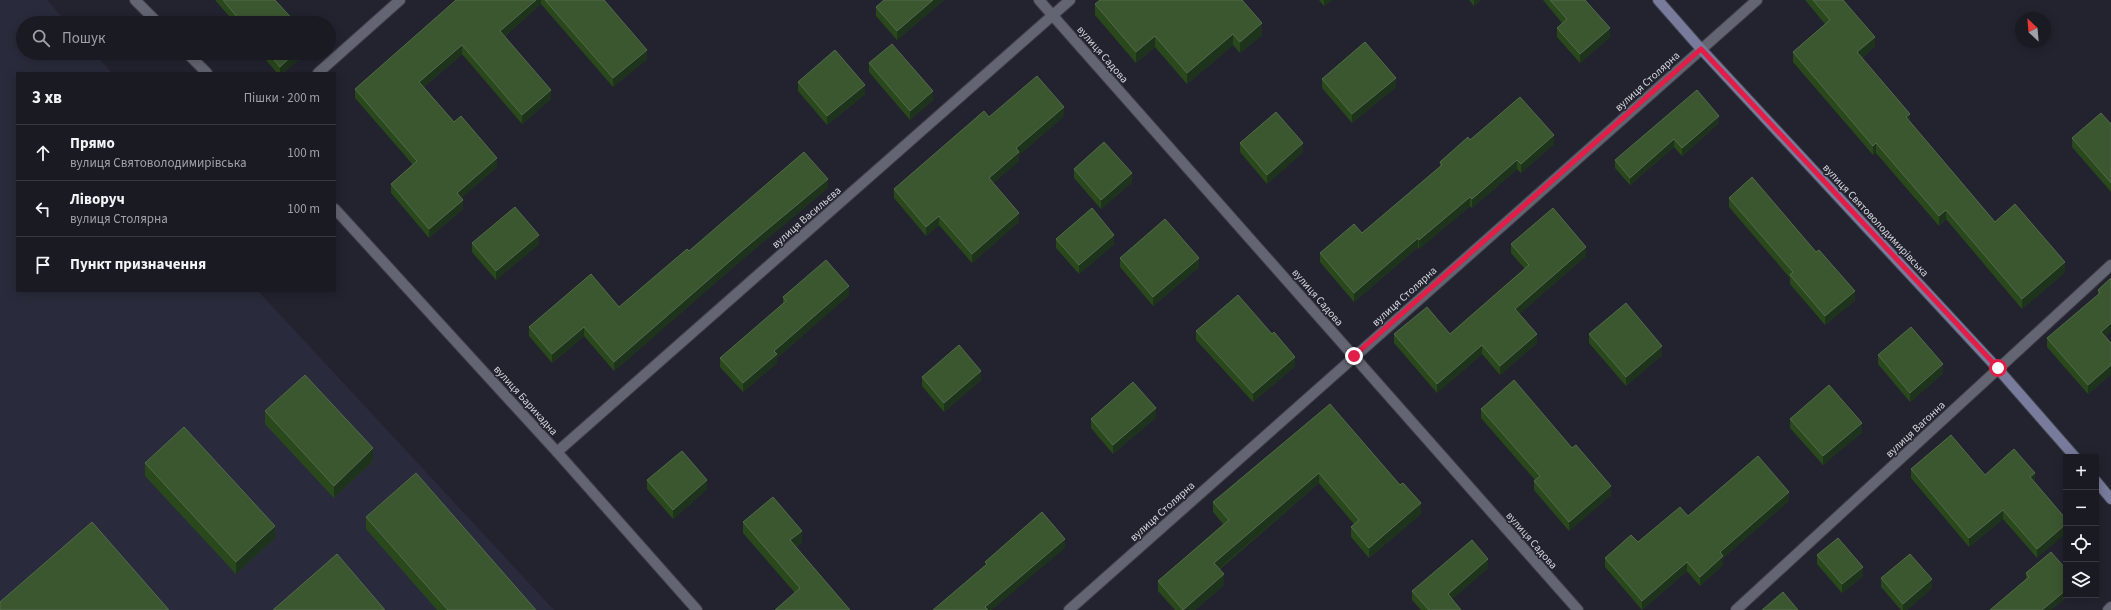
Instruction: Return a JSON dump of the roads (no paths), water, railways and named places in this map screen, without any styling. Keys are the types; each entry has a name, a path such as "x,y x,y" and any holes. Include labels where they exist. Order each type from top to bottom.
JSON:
{"street":[{"path":"135,0 151,16"},
{"path":"336,57 400,0"},
{"name":"вулиця Садова","path":"1039,0 1578,610"},
{"name":"вулиця Васильєва","path":"557,452 1070,0"},
{"name":"вулиця Святоволодимирівська","path":"1658,0 1701,49 1998,368 2072,454"},
{"name":"вулиця Столярна","path":"1069,610 1756,0"},
{"path":"194,60 206,72"},
{"path":"319,72 333,60"},
{"name":"вулиця Барикадна","path":"336,210 557,452 697,610"},
{"name":"вулиця Вагонна","path":"1736,610 2111,265"},
{"path":"2099,485 2111,499"},
{"path":"2108,610 2111,607"}]}
